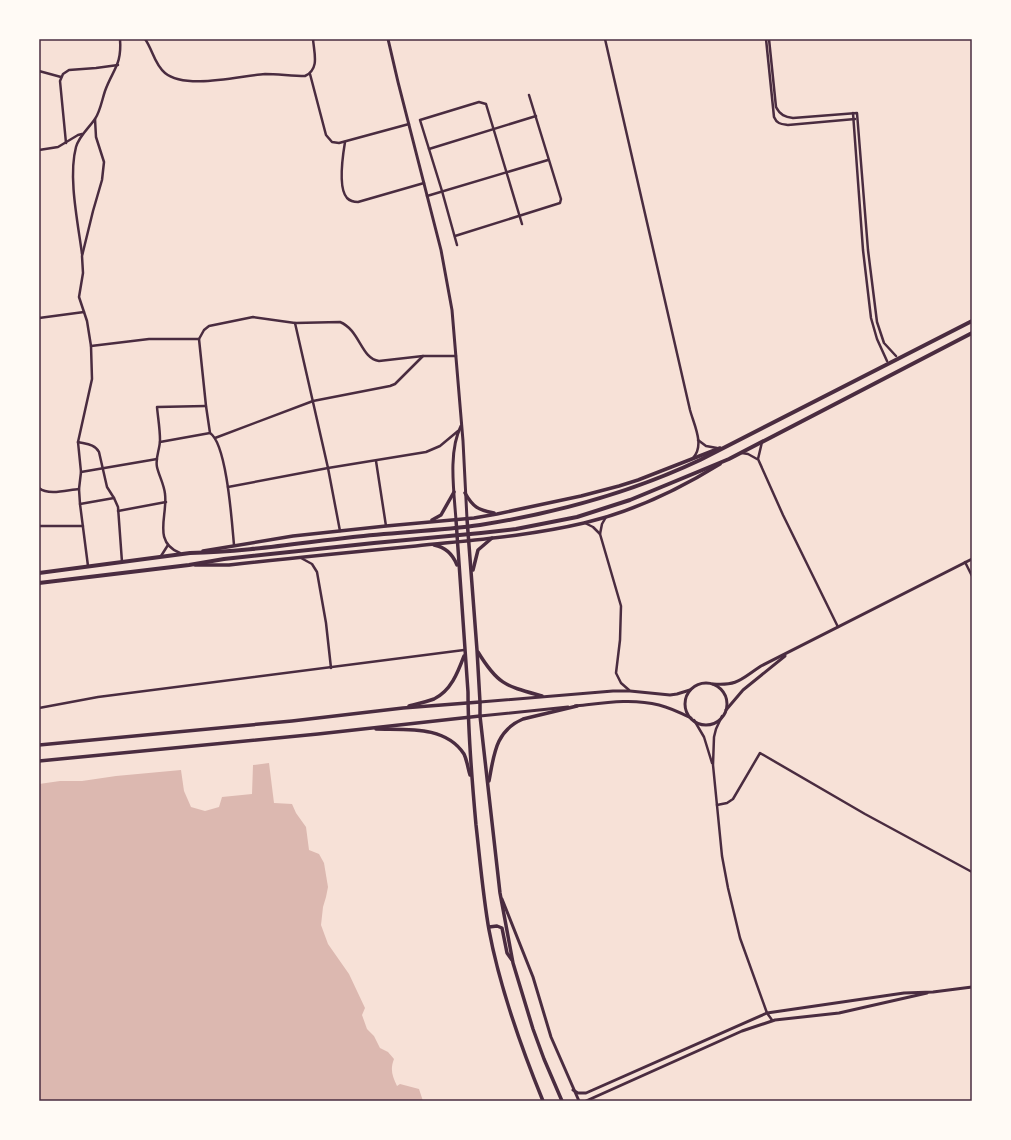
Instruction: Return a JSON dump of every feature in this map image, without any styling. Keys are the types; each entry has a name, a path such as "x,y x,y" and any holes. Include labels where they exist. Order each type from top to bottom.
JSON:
{"highway":[{"path":"39,573 190,553 215,553 354,537 479,525 541,513 595,500 628,490 665,476 972,321"},
{"path":"39,583 189,565 224,559 516,529 577,517 630,500 729,459 972,333"}],"main road":[{"path":"190,553 340,531 456,520 497,514 601,491 638,480 728,445"},
{"path":"189,565 229,565 469,541 549,530 584,523 629,509 704,474 729,459"},
{"path":"429,522 441,515 454,492"},
{"path":"465,493 470,502 480,510 497,514"},
{"path":"467,518 477,650 480,716 500,893 513,963 533,1030 562,1101"},
{"path":"456,520 472,784 489,927 499,972 509,1006 530,1070 544,1101"},
{"path":"472,575 478,550 492,538"},
{"path":"429,544 438,546 450,553 457,563 459,571"},
{"path":"477,650 492,672 504,684 542,696"},
{"path":"403,708 435,698 448,689 456,676 464,653"},
{"path":"39,745 292,721 403,708 480,702"},
{"path":"488,786 495,750 500,738 507,729 523,719 577,706"},
{"path":"39,761 303,736 363,728 480,716"},
{"path":"363,728 429,731 445,737 454,743 464,755 472,784"},
{"path":"489,927 497,926 502,928 507,953 513,963"}],"street":[{"path":"88,566 80,504 79,489 81,472 78,442 92,379 91,346 87,321 79,297 84,273 76,211 74,174 76,148 83,134 98,114 108,84 118,65 120,39"},
{"path":"144,39 162,70 171,77 181,80 204,81 266,74 305,76 310,74 315,66 313,39"},
{"path":"388,39 448,282 452,310 462,426 467,518"},
{"path":"605,39 698,440 698,451 693,458"},
{"path":"766,39 774,117 776,122 779,124 788,125 855,118"},
{"path":"769,39 776,107 781,114 787,118 793,118 857,113 855,118 863,250 875,333 888,361"},
{"path":"66,142 60,84 61,77 69,70 118,65"},
{"path":"39,71 61,77"},
{"path":"310,74 327,138 335,143 345,142 409,124"},
{"path":"455,236 560,203 561,199 548,160 530,95"},
{"path":"456,245 455,236 420,120 479,102 486,104 522,224"},
{"path":"429,149 536,116"},
{"path":"855,118 868,250 877,322 884,343 896,356"},
{"path":"82,256 102,180 104,162 96,138 94,119"},
{"path":"39,150 58,147 78,135 83,134"},
{"path":"345,142 342,182 344,194 350,200 358,202 424,183"},
{"path":"427,196 506,171 548,160"},
{"path":"39,318 84,312"},
{"path":"234,546 228,487 219,444 210,433 206,406 199,338 206,328 248,317 295,322 340,322 347,325 352,330 369,357 374,361 379,362 423,356 456,356"},
{"path":"295,322 328,468 340,531"},
{"path":"91,346 149,338 199,338"},
{"path":"215,438 313,402 395,384 423,356"},
{"path":"183,554 174,551 168,544 162,525 166,502 165,493 157,467 160,442 157,407 206,406"},
{"path":"456,520 454,458 459,431 462,426"},
{"path":"228,487 431,450 440,446 459,431"},
{"path":"160,442 210,433"},
{"path":"698,440 706,446 719,448"},
{"path":"78,442 93,446 97,448 99,452 106,487 114,498 118,511 122,562"},
{"path":"762,442 758,459 785,520 838,627"},
{"path":"741,453 748,454 758,459"},
{"path":"81,472 157,459"},
{"path":"376,461 386,526"},
{"path":"39,488 50,492 79,489"},
{"path":"80,504 114,498"},
{"path":"118,511 166,502"},
{"path":"608,515 602,524 600,534 621,606 621,633 616,673 621,683 630,691"},
{"path":"584,523 593,527 600,534"},
{"path":"39,526 83,526"},
{"path":"160,557 165,552 168,544"},
{"path":"299,558 308,561 317,572 326,623 331,668"},
{"path":"713,765 704,737 685,708 686,695 690,690 700,683 727,685 736,682 761,666 972,559"},
{"path":"965,562 972,576"},
{"path":"480,716 633,701 660,705 705,724 711,724 718,721 743,690 791,651"},
{"path":"39,708 98,698 331,668 464,653"},
{"path":"713,684 723,692 727,704 726,710"},
{"path":"480,702 613,690 670,695 690,690"},
{"path":"722,716 714,737 713,765 722,856 740,938 767,1013 772,1020"},
{"path":"717,805 733,800 760,753 865,814 972,872"},
{"path":"500,893 533,977 551,1037 579,1101"},
{"path":"586,1101 742,1031 772,1020 839,1012 933,992 972,987"},
{"path":"573,1090 578,1093 586,1093 767,1013 904,993 933,992"}],"shaded area":[{"path":"269,763 274,803 292,804 296,813 306,827 309,850 319,854 324,863 328,887 323,907 321,925 328,944 349,974 365,1008 362,1015 367,1029 374,1036 380,1048 388,1052 394,1059 392,1072 397,1086 400,1084 419,1089 423,1101 39,1101 39,784 60,781 82,781 116,776 181,770 184,791 191,807 205,811 219,807 222,797 252,794 253,765"}]}
